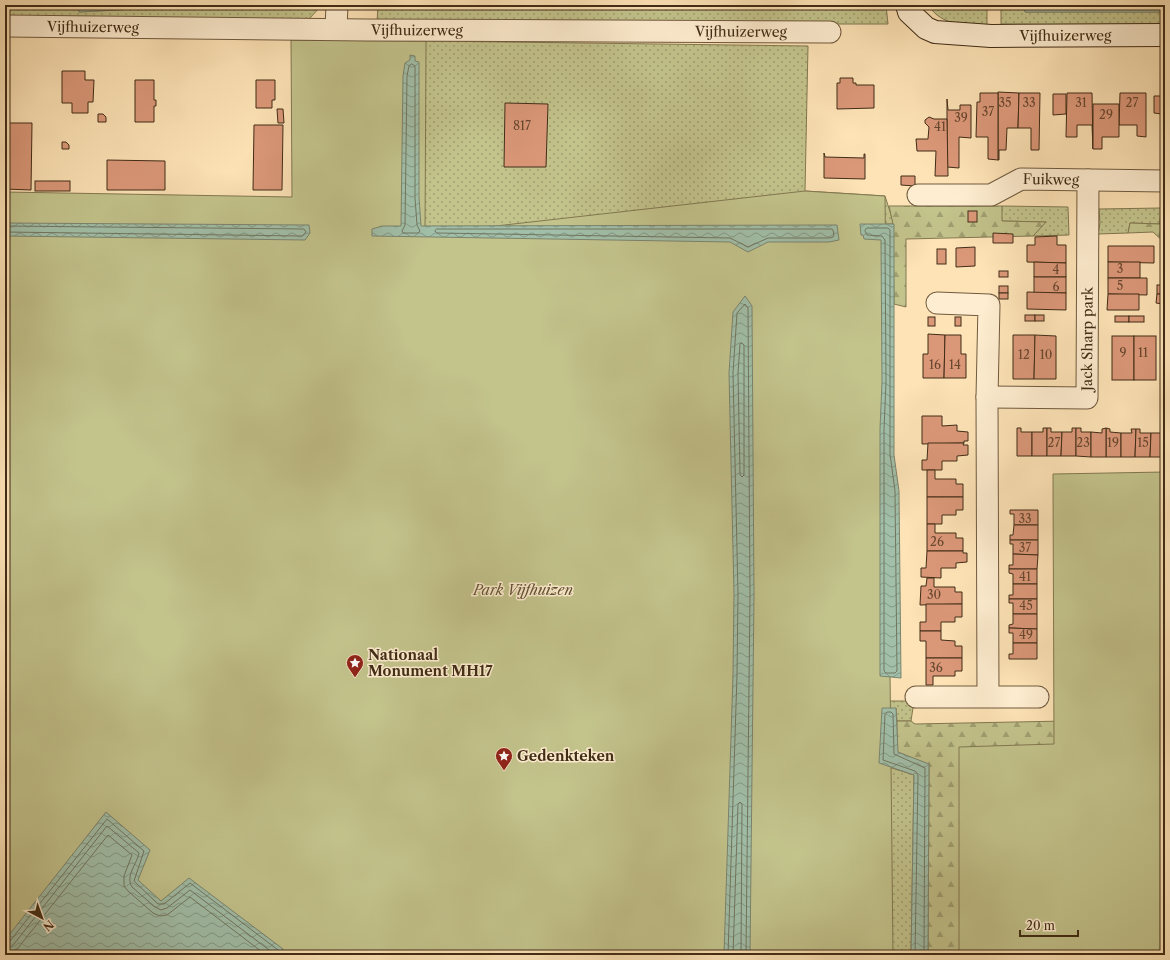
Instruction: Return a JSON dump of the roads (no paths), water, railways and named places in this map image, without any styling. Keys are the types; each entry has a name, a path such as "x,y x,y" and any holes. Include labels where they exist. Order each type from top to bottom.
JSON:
{"street":[{"path":"336,29 337,5"},
{"name":"Vijfhuizerweg","path":"907,5 909,12 926,28 935,32 991,36 1165,35"},
{"name":"Vijfhuizerweg","path":"5,26 830,32"},
{"name":"Fuikweg","path":"918,195 991,195 1021,179 1165,181"},
{"name":"Jack Sharp park","path":"987,397 1087,398 1088,180"},
{"path":"937,303 989,305 987,397 988,696"},
{"path":"916,697 1038,697"}],"water":[{"path":"79,5 208,5 79,12"},
{"path":"495,5 807,5 792,9"},
{"path":"1024,5 1165,5 1165,12 1025,12"},
{"path":"410,55 415,56 415,61 419,62 419,197 421,226 837,225 839,240 829,242 768,242 748,252 730,242 372,236 372,229 382,226 401,226 403,76 405,63 410,60"},
{"path":"5,223 309,225 310,233 305,240 5,236"},
{"path":"860,224 894,224 894,455 899,491 901,678 880,676 880,429 882,382 881,240 864,239 863,235 861,235"},
{"path":"745,296 752,306 754,595 750,955 724,955 733,675 734,594 729,373 733,312"},
{"path":"882,708 896,708 898,752 929,764 928,955 911,955 914,775 879,763"},
{"path":"106,812 150,850 138,880 161,901 189,878 283,949 283,955 5,955 5,940"}],"place":[{"name":"Nationaal Monument MH17","path":"355,678"},
{"name":"Gedenkteken","path":"504,771"}],"park label":[{"name":"Park Vijfhuizen","path":"523,590"}]}
